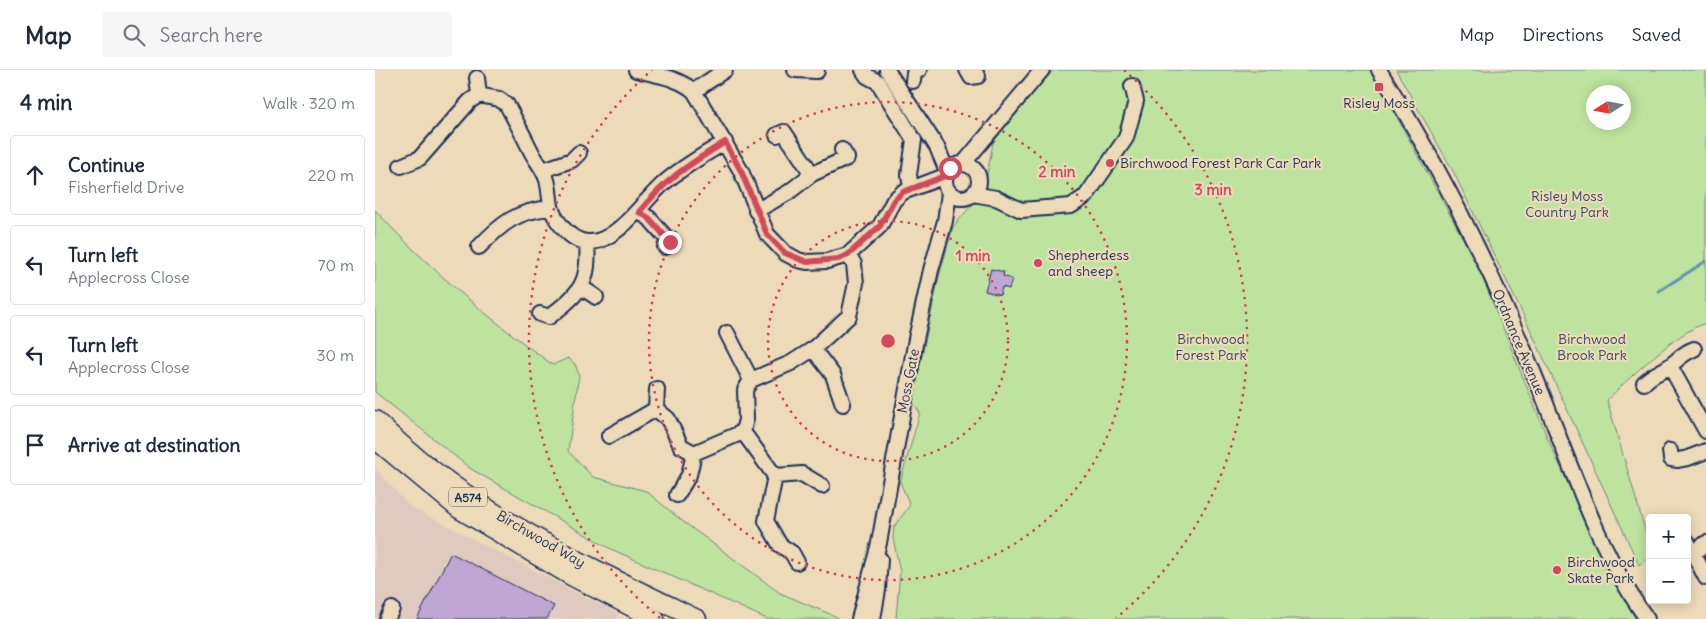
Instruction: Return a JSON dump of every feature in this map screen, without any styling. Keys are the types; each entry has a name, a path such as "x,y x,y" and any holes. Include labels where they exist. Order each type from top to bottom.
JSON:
{"main road":[{"name":"Birchwood Way","path":"375,420 393,437 469,498 572,559 697,619"},
{"name":"Birchwood Way","path":"375,439 459,509 571,576 655,619"}],"street":[{"path":"635,70 669,77 685,83 694,91 741,171 760,223 772,240 785,253 798,260 807,262 827,261 848,255 880,226 894,200 953,169 983,142 1008,108 1042,70"},
{"path":"694,91 725,70"},
{"path":"795,70 817,70 822,84"},
{"path":"863,70 867,76 878,82 914,140 909,175 917,187 948,192 959,198 971,195 996,198 1021,210 1071,206 1086,196 1126,138 1136,101 1132,86"},
{"name":"Moss Gate","path":"859,619 879,543 916,339 931,270 945,221 948,192 945,184 953,169 887,70"},
{"name":"Ordnance Avenue","path":"1379,70 1430,157 1473,239 1530,362 1609,557 1647,619"},
{"path":"477,78 479,95"},
{"path":"400,166 420,158 470,101 479,95 499,99 507,105 543,170 547,181 551,208 558,221 572,236 587,242 605,238 622,228 639,212 660,186 675,173 725,142"},
{"path":"777,135 784,132 812,174"},
{"path":"971,195 978,185 977,174 983,142"},
{"path":"756,211 789,192 812,174 847,158 842,150"},
{"path":"543,170 573,160 579,153"},
{"path":"953,169 973,168 996,198"},
{"name":"Moss Gate","path":"945,221 971,195"},
{"path":"477,249 494,231 514,216 530,210 551,208"},
{"path":"639,212 649,218 670,242 665,247"},
{"path":"540,314 549,317 567,303 581,287 587,276 587,242"},
{"path":"797,562 792,553 780,545 766,521 775,476 743,432 746,419 745,390 751,380 791,363 813,349 849,316 856,283 854,264 848,255"},
{"path":"581,287 595,297"},
{"path":"727,333 751,380"},
{"path":"813,349 833,375 843,404"},
{"path":"1644,384 1650,376 1670,366 1681,354 1695,349"},
{"path":"1670,366 1706,431"},
{"path":"656,409 657,389"},
{"path":"656,409 668,419 681,446 694,454"},
{"path":"609,436 656,409"},
{"path":"694,454 743,432"},
{"path":"1669,451 1671,459 1678,460 1706,451"},
{"path":"677,495 689,475 694,454"},
{"path":"775,476 802,474 821,486"},
{"name":"Moss Gate","path":"873,619 878,590 879,543"},
{"path":"1706,543 1691,547 1706,578"},
{"name":"A574","path":"572,559 678,619"}],"shaded area":[{"path":"375,468 409,506 619,614 616,619 375,619"}],"green space":[{"name":"Birchwood Forest Park","path":"1054,70 1371,70 1477,264 1547,437 1613,580 1636,619 896,619 900,572 893,538 894,527 910,505 900,482 920,413 912,401 939,277 953,227 977,199 987,175 993,143 1015,112"},
{"name":"Risley Moss Country Park","path":"1396,70 1706,70 1706,323 1682,335 1668,345 1607,400 1646,533 1646,560 1639,565 1531,331 1452,169"},
{"path":"375,210 416,252 506,330 553,365 568,358 575,364 579,375 568,451 593,477 646,491 681,520 780,593 837,617 837,619 767,619 611,549 471,469 375,392"}],"building":[{"path":"991,269 1004,272 1003,276 1012,279 1009,289 1002,287 1000,295 985,291"},
{"path":"451,553 554,606 547,619 417,619"}],"waterway":[{"path":"1659,291 1706,261"}],"place":[{"name":"Risley Moss","path":"1379,87"},
{"name":"Birchwood Forest Park Car Park","path":"1110,163"},
{"name":"Shepherdess and sheep","path":"1038,263"},
{"name":"Birchwood Skate Park","path":"1557,570"}],"route":[{"path":"670,242 649,218 639,212 660,186 675,173 725,142 741,171 760,223 767,234 785,253 798,260 807,262 827,261 848,255 880,226 894,200 903,192 945,176 950,168"}],"park label":[{"name":"Birchwood Brook Park","path":"1592,348"}]}
